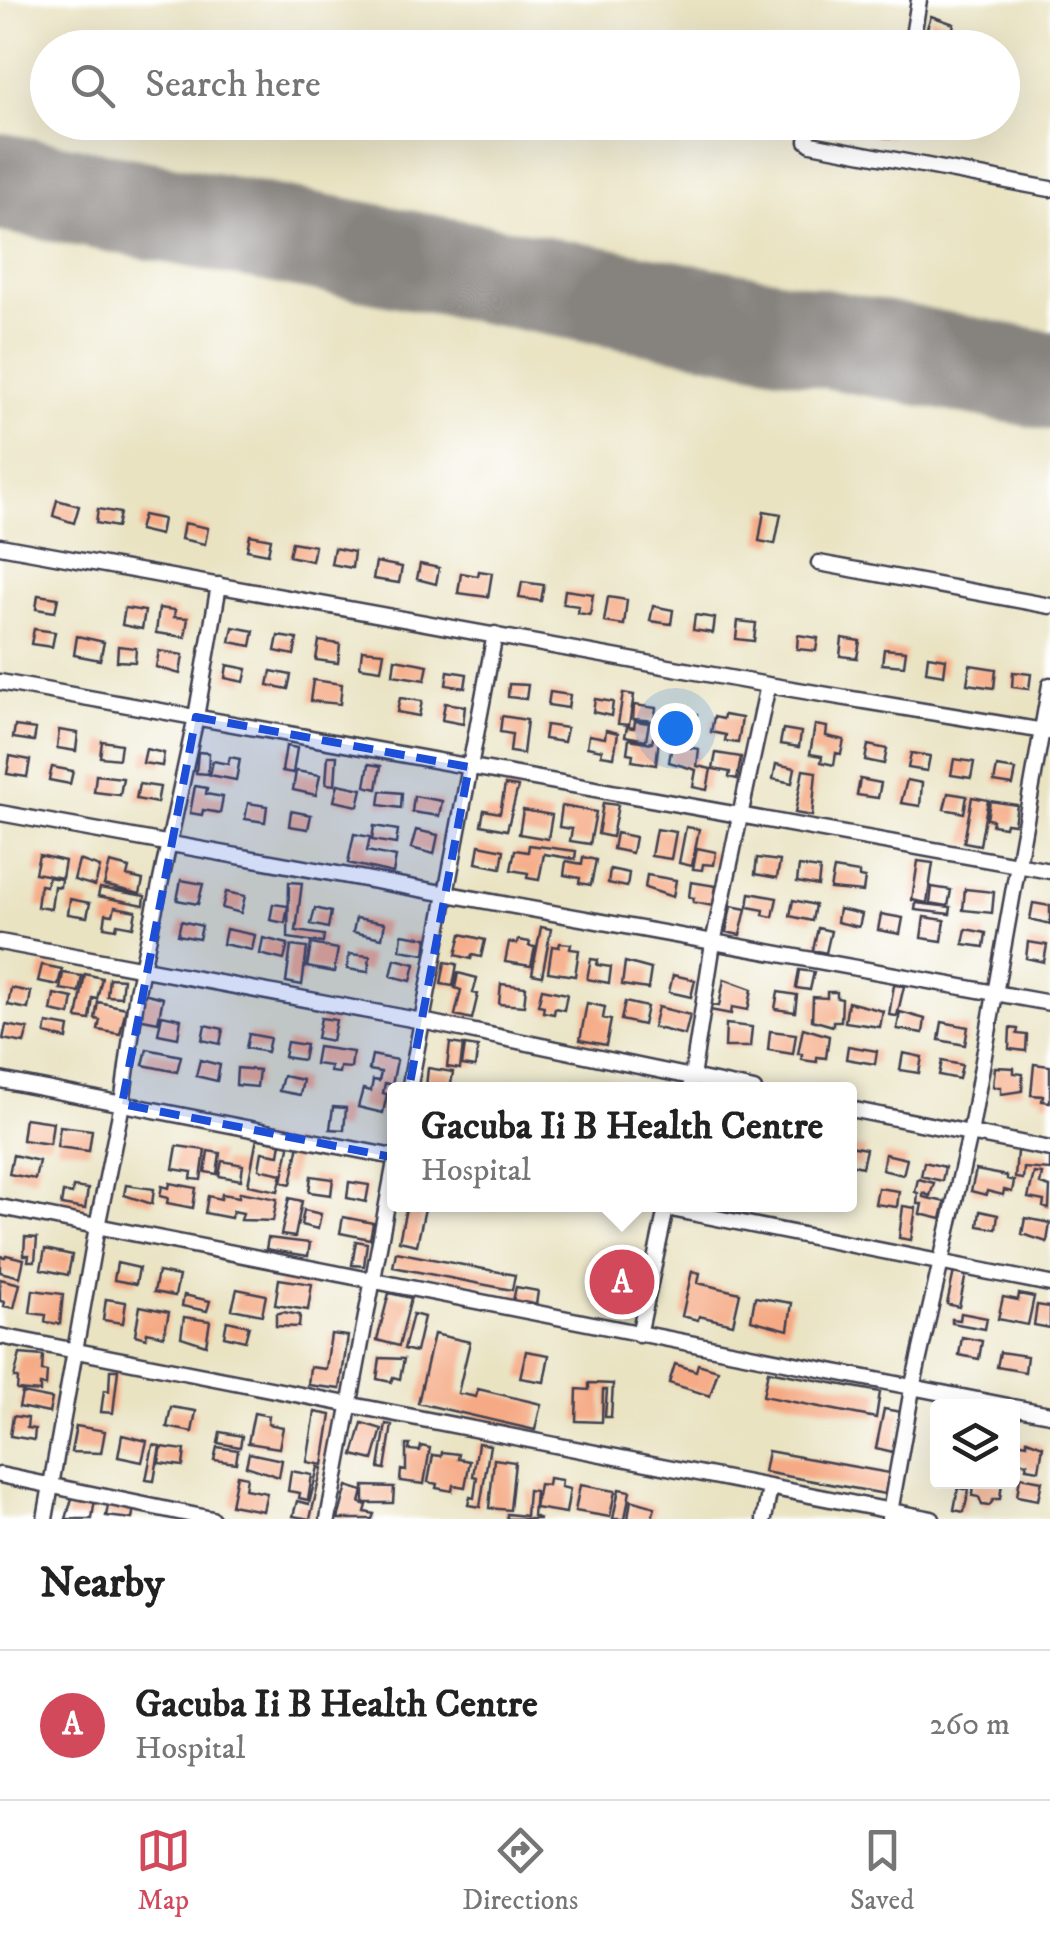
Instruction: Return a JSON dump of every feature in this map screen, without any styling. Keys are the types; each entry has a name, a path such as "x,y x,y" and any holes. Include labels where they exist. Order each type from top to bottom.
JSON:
{"street":[{"path":"914,30 919,0"},
{"path":"807,140 811,144 1050,188"},
{"path":"0,546 1045,731"},
{"path":"819,564 1050,606"},
{"path":"44,1519 122,1104 143,967 196,718 219,585"},
{"path":"411,1082 495,634"},
{"path":"0,682 1050,871"},
{"path":"691,1082 713,943 768,685"},
{"path":"889,1515 912,1389 970,1134 993,994 1045,731 1050,685"},
{"path":"0,813 1050,1003"},
{"path":"0,942 422,1021 687,1082"},
{"path":"0,1080 387,1157"},
{"path":"857,1110 1050,1148"},
{"path":"328,1519 387,1200"},
{"path":"0,1207 966,1399"},
{"path":"639,1335 666,1212"},
{"path":"695,1212 1050,1284"},
{"path":"0,1336 889,1515 932,1519"},
{"path":"1020,1409 1050,1414"},
{"path":"0,1474 212,1519"},
{"path":"764,1519 770,1488"}],"highlighted area":[{"path":"196,717 469,767 396,1158 122,1104"}],"building":[{"path":"931,16 954,24 952,30 926,30"},
{"path":"57,500 79,506 74,523 53,516"},
{"path":"98,509 120,513 117,527 96,523"},
{"path":"764,511 781,514 775,544 759,541"},
{"path":"143,515 163,519 160,535 139,530"},
{"path":"184,523 208,528 205,544 181,539"},
{"path":"250,535 271,539 268,554 247,550"},
{"path":"292,542 315,546 312,561 289,556"},
{"path":"334,548 354,552 352,568 331,564"},
{"path":"376,562 402,567 399,583 373,579"},
{"path":"420,564 439,568 436,584 417,579"},
{"path":"479,571 492,573 488,597 458,593 461,573 478,576"},
{"path":"522,582 544,585 541,601 519,598"},
{"path":"565,590 593,594 590,615 578,613 579,606 563,604"},
{"path":"38,595 58,598 55,612 36,609"},
{"path":"608,597 627,600 624,625 604,622"},
{"path":"653,606 673,610 671,624 650,621"},
{"path":"125,608 145,611 142,629 122,625"},
{"path":"159,608 175,610 174,617 188,618 185,637 156,633"},
{"path":"695,615 715,618 713,633 693,630"},
{"path":"738,621 756,623 754,641 736,639"},
{"path":"233,627 254,631 251,646 230,642"},
{"path":"34,629 55,632 52,647 31,644"},
{"path":"798,635 818,638 816,651 797,649"},
{"path":"77,636 104,642 100,660 74,655"},
{"path":"278,636 297,639 294,655 275,651"},
{"path":"842,638 860,641 857,658 840,656"},
{"path":"319,641 340,644 338,663 316,660"},
{"path":"118,646 136,648 135,662 117,661"},
{"path":"884,649 906,651 904,666 882,664"},
{"path":"362,650 384,652 381,670 360,667"},
{"path":"159,651 183,655 180,674 156,667"},
{"path":"928,656 946,659 944,675 926,672"},
{"path":"395,659 428,665 425,680 393,675"},
{"path":"227,665 247,669 244,682 225,678"},
{"path":"970,665 996,669 994,688 967,684"},
{"path":"271,671 291,675 288,689 268,685"},
{"path":"448,671 467,674 465,688 446,685"},
{"path":"1013,672 1031,674 1029,689 1012,687"},
{"path":"313,680 342,684 340,704 310,701"},
{"path":"509,684 528,685 526,699 508,697"},
{"path":"550,692 570,695 568,708 548,705"},
{"path":"623,693 634,695 629,725 618,724"},
{"path":"400,698 422,701 419,716 397,712"},
{"path":"595,699 613,702 611,716 593,712"},
{"path":"445,703 465,706 463,724 442,720"},
{"path":"634,705 656,708 654,721 633,719"},
{"path":"679,711 697,714 695,730 676,727"},
{"path":"724,715 742,718 738,743 725,741 726,735 711,732 714,717 723,719"},
{"path":"502,716 527,720 523,754 510,752 512,734 500,732"},
{"path":"635,721 649,723 646,740 625,736 627,727 634,728"},
{"path":"546,725 567,728 564,742 544,739"},
{"path":"815,725 827,727 826,736 844,740 834,765 821,762 822,756 810,754"},
{"path":"15,726 36,729 34,741 13,738"},
{"path":"783,729 801,732 799,747 780,744"},
{"path":"59,730 78,733 76,751 57,748"},
{"path":"606,730 618,733 614,757 587,747 589,735 605,738"},
{"path":"653,738 659,739 656,765 632,761 633,754 627,753 629,739 652,743"},
{"path":"102,741 121,744 119,759 100,757"},
{"path":"672,745 699,749 697,766 711,769 707,790 693,787 696,770 669,762"},
{"path":"868,745 887,749 884,764 865,760"},
{"path":"286,746 297,748 293,773 282,771"},
{"path":"146,749 164,753 162,766 143,763"},
{"path":"198,752 209,753 208,774 196,773"},
{"path":"716,753 741,757 737,779 729,777 730,772 713,769"},
{"path":"911,753 930,756 927,771 908,768"},
{"path":"10,756 30,760 27,777 7,774"},
{"path":"328,756 337,756 335,785 326,784"},
{"path":"230,757 240,759 236,780 210,775 213,761 228,764"},
{"path":"954,759 974,762 971,778 951,775"},
{"path":"369,764 381,766 377,789 365,786"},
{"path":"776,764 795,768 792,783 773,779"},
{"path":"52,767 73,771 70,784 49,780"},
{"path":"997,767 1016,770 1013,785 994,782"},
{"path":"803,770 816,772 812,816 795,813"},
{"path":"296,771 320,775 316,795 293,790"},
{"path":"96,775 123,778 120,795 94,792"},
{"path":"860,779 881,783 878,798 857,795"},
{"path":"907,780 922,783 920,806 901,803"},
{"path":"139,784 160,787 157,803 136,799"},
{"path":"338,784 362,789 358,806 334,801"},
{"path":"505,785 518,787 507,830 481,825 484,810 500,813"},
{"path":"195,786 207,788 206,794 223,797 220,813 190,813"},
{"path":"381,791 402,793 401,808 379,805"},
{"path":"948,793 967,796 964,813 944,809"},
{"path":"414,796 442,801 439,816 412,812"},
{"path":"972,797 988,800 980,845 964,842"},
{"path":"990,801 1017,805 1014,824 992,825 993,820 987,819"},
{"path":"248,803 267,806 265,822 245,819"},
{"path":"603,803 618,805 612,837 598,834"},
{"path":"562,806 596,812 590,844 570,841 572,829 559,827"},
{"path":"523,810 552,815 548,839 519,834"},
{"path":"291,811 311,815 308,829 289,826"},
{"path":"374,826 398,830 396,844 372,840"},
{"path":"686,827 699,829 692,866 679,863"},
{"path":"656,829 676,832 671,859 651,856"},
{"path":"416,830 438,835 434,854 411,848"},
{"path":"616,833 635,837 632,853 613,849"},
{"path":"354,834 370,837 367,851 396,857 393,873 348,863"},
{"path":"479,845 504,850 501,868 476,863"},
{"path":"529,845 576,851 575,859 544,854 539,880 527,878 528,873 511,870 515,850 528,852"},
{"path":"697,848 716,852 714,865 703,864 702,870 693,869"},
{"path":"39,855 65,861 62,878 35,873"},
{"path":"583,857 596,860 591,885 564,875 566,861 582,864"},
{"path":"757,858 780,861 777,878 755,874"},
{"path":"79,860 100,867 95,886 74,880"},
{"path":"918,861 933,863 927,903 912,900"},
{"path":"110,863 129,868 127,876 143,880 140,894 104,885"},
{"path":"799,866 820,869 818,886 797,882"},
{"path":"610,869 629,873 627,887 608,883"},
{"path":"834,869 859,873 859,877 865,878 863,892 830,889"},
{"path":"647,875 676,880 673,897 645,888"},
{"path":"48,877 61,879 60,887 54,886 51,909 37,907 40,885 46,886"},
{"path":"181,880 203,884 198,904 177,900"},
{"path":"289,882 302,883 296,931 324,935 323,943 288,938"},
{"path":"691,882 716,886 713,906 693,902 694,898 689,897"},
{"path":"932,887 951,890 948,906 930,903"},
{"path":"100,888 145,896 144,905 98,896"},
{"path":"965,889 994,892 992,913 963,910"},
{"path":"226,892 245,896 241,913 222,908"},
{"path":"750,893 777,898 773,917 763,915 764,910 748,907"},
{"path":"70,899 90,903 87,917 68,914"},
{"path":"793,900 815,905 812,921 790,916"},
{"path":"916,903 951,907 950,914 915,910"},
{"path":"1033,903 1050,906 1050,924 1030,919"},
{"path":"273,904 288,906 285,923 270,920"},
{"path":"731,906 746,909 740,935 726,932"},
{"path":"115,907 136,911 133,927 104,927 106,914 113,915"},
{"path":"315,908 331,912 328,928 311,924"},
{"path":"839,909 862,914 859,927 837,922"},
{"path":"881,914 903,918 900,934 878,930"},
{"path":"924,917 945,920 942,941 921,938"},
{"path":"356,918 385,923 382,938 353,932"},
{"path":"181,921 202,926 199,939 178,935"},
{"path":"541,927 551,929 542,976 532,974"},
{"path":"818,928 831,931 826,953 813,950"},
{"path":"226,929 255,935 252,950 223,944"},
{"path":"966,929 986,933 984,947 963,944"},
{"path":"402,934 427,938 425,954 400,950"},
{"path":"461,934 485,940 481,957 456,955"},
{"path":"263,938 288,944 284,960 260,954"},
{"path":"518,940 535,947 531,966 505,962 509,942 517,944"},
{"path":"1028,942 1047,945 1044,962 1026,958"},
{"path":"560,943 579,950 575,976 548,972 552,946 559,947"},
{"path":"311,944 338,949 334,972 307,967"},
{"path":"291,946 307,948 302,985 286,982"},
{"path":"349,954 370,956 368,972 347,969"},
{"path":"395,959 415,964 411,981 391,976"},
{"path":"591,959 598,960 597,965 611,967 609,983 587,979"},
{"path":"445,962 457,964 453,986 441,984"},
{"path":"625,962 651,969 648,989 622,985"},
{"path":"42,965 62,969 58,985 38,981"},
{"path":"799,970 814,972 810,990 796,988"},
{"path":"63,973 82,976 79,992 60,989"},
{"path":"458,973 477,978 472,1019 455,1015 461,990 455,988"},
{"path":"85,974 102,978 97,999 93,998 90,1020 77,1018"},
{"path":"673,975 695,980 691,997 669,992"},
{"path":"109,978 123,979 121,997 107,996"},
{"path":"724,979 752,989 748,1010 732,1007 731,1014 710,1010 711,1005 719,1006"},
{"path":"501,984 526,987 524,1006 499,1004"},
{"path":"894,985 904,986 897,1016 889,1015"},
{"path":"11,988 31,992 28,1009 8,1005"},
{"path":"542,989 567,994 564,1010 555,1008 554,1014 543,1012 544,1006 538,1005"},
{"path":"778,992 797,995 795,1012 775,1009"},
{"path":"827,992 837,992 837,998 842,999 841,1021 833,1021 833,1026 812,1020 813,997 827,998"},
{"path":"143,993 163,998 158,1022 138,1018"},
{"path":"54,994 73,998 70,1015 51,1011"},
{"path":"98,1002 126,1008 120,1034 98,1030"},
{"path":"625,1002 647,1007 643,1025 621,1020"},
{"path":"848,1002 883,1011 880,1027 845,1022"},
{"path":"587,1003 605,1007 603,1018 611,1020 606,1045 580,1040"},
{"path":"658,1007 690,1015 685,1035 653,1027"},
{"path":"900,1012 925,1019 923,1033 897,1029"},
{"path":"162,1015 181,1019 178,1038 158,1034"},
{"path":"321,1018 336,1020 332,1041 317,1038"},
{"path":"942,1022 968,1027 965,1045 939,1040"},
{"path":"47,1023 69,1027 67,1039 45,1034"},
{"path":"726,1024 752,1027 750,1047 725,1047"},
{"path":"6,1025 28,1029 24,1043 3,1039"},
{"path":"205,1025 223,1029 220,1044 202,1040"},
{"path":"803,1028 829,1036 826,1058 817,1057 817,1062 802,1060 802,1054 798,1054"},
{"path":"1010,1028 1027,1035 1026,1051 1009,1049"},
{"path":"770,1031 796,1034 793,1054 768,1050"},
{"path":"249,1034 270,1038 267,1052 246,1048"},
{"path":"287,1042 306,1045 303,1060 284,1057"},
{"path":"450,1043 463,1045 460,1069 447,1067"},
{"path":"465,1045 478,1047 475,1067 462,1065"},
{"path":"848,1046 877,1051 875,1064 846,1059"},
{"path":"318,1047 353,1052 351,1068 340,1067 339,1073 330,1072 331,1066 315,1064"},
{"path":"147,1049 181,1056 177,1072 143,1065"},
{"path":"903,1053 922,1057 919,1073 900,1070"},
{"path":"372,1055 397,1060 393,1082 385,1083 383,1113 358,1107 363,1089 371,1091 373,1080 379,1081 381,1072 369,1070"},
{"path":"200,1060 220,1065 217,1081 196,1076"},
{"path":"942,1061 962,1065 959,1079 939,1075"},
{"path":"1034,1064 1050,1066 1050,1102 1042,1101 1043,1096 1031,1095"},
{"path":"995,1067 1014,1068 1014,1073 1023,1074 1022,1091 1001,1094 1001,1087 993,1087"},
{"path":"237,1068 259,1070 257,1087 236,1085"},
{"path":"428,1068 453,1072 451,1082 427,1082"},
{"path":"283,1076 303,1080 300,1095 279,1091"},
{"path":"333,1107 346,1108 344,1130 330,1129"},
{"path":"25,1118 53,1122 50,1144 22,1140"},
{"path":"60,1126 92,1130 89,1151 57,1147"},
{"path":"257,1138 281,1143 279,1155 262,1152 259,1169 282,1174 278,1191 248,1185"},
{"path":"290,1142 299,1144 291,1184 282,1182"},
{"path":"177,1146 205,1150 201,1180 191,1179 192,1172 173,1169"},
{"path":"857,1147 866,1149 862,1167 857,1166"},
{"path":"208,1151 220,1153 217,1174 205,1172"},
{"path":"1017,1151 1050,1154 1050,1170 1024,1168 1023,1179 1015,1178"},
{"path":"885,1154 907,1159 903,1175 882,1170"},
{"path":"13,1155 39,1161 35,1179 9,1174"},
{"path":"222,1161 243,1165 241,1180 219,1176"},
{"path":"924,1162 945,1167 942,1181 921,1176"},
{"path":"976,1170 1007,1176 1014,1181 1012,1192 1004,1190 1003,1195 987,1191 986,1195 971,1191"},
{"path":"1034,1173 1042,1174 1040,1184 1050,1187 1049,1209 1043,1207 1044,1201 1028,1198"},
{"path":"311,1176 333,1179 331,1195 309,1192"},
{"path":"918,1179 934,1183 930,1196 923,1193 923,1197 945,1202 941,1219 920,1214 922,1204 917,1204 915,1192"},
{"path":"349,1182 369,1185 366,1202 347,1198"},
{"path":"170,1183 196,1188 193,1208 167,1203 168,1198 160,1196 162,1186 169,1188"},
{"path":"126,1185 154,1189 152,1204 124,1195"},
{"path":"73,1187 88,1189 85,1209 61,1205 63,1192 72,1194"},
{"path":"878,1188 899,1191 897,1207 875,1204"},
{"path":"240,1192 277,1199 273,1221 241,1220 243,1213 233,1211 231,1218 205,1213 208,1196 239,1197"},
{"path":"289,1198 302,1201 295,1237 281,1235"},
{"path":"903,1206 916,1208 911,1240 899,1238"},
{"path":"304,1210 321,1214 318,1229 301,1225"},
{"path":"980,1211 998,1215 996,1229 978,1226"},
{"path":"405,1212 424,1212 417,1245 399,1241"},
{"path":"343,1217 373,1223 370,1239 340,1233"},
{"path":"1025,1218 1050,1223 1047,1242 1022,1234"},
{"path":"25,1237 37,1238 35,1261 28,1261 29,1255 24,1255"},
{"path":"268,1238 310,1243 308,1256 266,1249"},
{"path":"356,1241 367,1243 364,1266 352,1265"},
{"path":"45,1249 72,1255 68,1275 41,1269"},
{"path":"396,1252 515,1275 512,1290 393,1267"},
{"path":"0,1256 24,1259 20,1277 0,1272"},
{"path":"117,1263 139,1268 136,1284 114,1280"},
{"path":"692,1271 700,1273 698,1283 740,1293 733,1324 682,1316"},
{"path":"954,1271 966,1274 959,1307 947,1304"},
{"path":"158,1272 179,1276 175,1296 154,1292"},
{"path":"0,1279 20,1284 14,1308 0,1301"},
{"path":"279,1279 312,1284 308,1310 275,1305"},
{"path":"516,1287 538,1291 536,1305 513,1301"},
{"path":"237,1289 266,1295 262,1315 232,1309"},
{"path":"33,1290 63,1294 60,1324 45,1322 46,1315 30,1313"},
{"path":"389,1293 411,1298 399,1346 377,1340"},
{"path":"1019,1294 1034,1297 1028,1325 998,1319 1003,1297 1018,1300"},
{"path":"184,1295 210,1301 207,1311 182,1306"},
{"path":"755,1297 792,1303 788,1330 751,1320"},
{"path":"106,1299 126,1302 123,1323 103,1320"},
{"path":"1037,1305 1050,1307 1050,1328 1034,1325"},
{"path":"140,1306 169,1312 164,1336 147,1332 146,1338 135,1335"},
{"path":"961,1313 987,1318 985,1329 952,1323 952,1319 960,1320"},
{"path":"276,1314 300,1315 299,1327 276,1326"},
{"path":"413,1314 424,1317 416,1352 404,1349"},
{"path":"184,1317 210,1321 206,1345 181,1337"},
{"path":"227,1321 249,1326 245,1341 224,1336"},
{"path":"331,1334 348,1336 340,1389 308,1385 310,1367 326,1369"},
{"path":"434,1334 470,1342 458,1393 476,1397 478,1389 541,1404 535,1430 418,1403"},
{"path":"962,1337 982,1341 979,1359 959,1355"},
{"path":"526,1351 549,1355 544,1382 520,1378"},
{"path":"1000,1352 1027,1356 1025,1372 997,1367"},
{"path":"20,1354 43,1356 46,1386 40,1385 40,1392 17,1390 18,1378 14,1378"},
{"path":"380,1358 404,1359 400,1379 377,1379"},
{"path":"675,1364 696,1371 698,1364 718,1370 710,1396 669,1383"},
{"path":"110,1370 118,1370 113,1413 101,1412 104,1390 109,1391"},
{"path":"768,1371 880,1392 876,1418 763,1396"},
{"path":"589,1383 613,1384 611,1417 605,1417 607,1390 603,1390 602,1422 576,1421 577,1389 589,1390"},
{"path":"22,1393 52,1399 49,1413 19,1407"},
{"path":"171,1407 196,1411 192,1432 167,1427"},
{"path":"884,1409 901,1412 893,1452 876,1448"},
{"path":"315,1412 331,1415 323,1465 307,1462"},
{"path":"254,1413 269,1416 268,1424 283,1427 279,1448 248,1443"},
{"path":"13,1416 28,1418 27,1428 35,1429 34,1440 10,1436"},
{"path":"362,1423 382,1429 373,1460 353,1455"},
{"path":"386,1424 392,1425 385,1469 379,1468"},
{"path":"76,1426 105,1431 101,1453 71,1452"},
{"path":"220,1432 242,1436 240,1447 218,1443"},
{"path":"122,1435 147,1441 142,1462 118,1457"},
{"path":"1027,1440 1043,1446 1039,1470 1026,1468 1027,1463 1020,1462 1020,1443 1027,1444"},
{"path":"478,1443 490,1445 480,1507 468,1505 470,1497 474,1498"},
{"path":"153,1445 160,1446 154,1481 146,1480"},
{"path":"406,1445 410,1445 409,1450 430,1448 424,1484 400,1481 401,1470 406,1471"},
{"path":"161,1447 185,1450 183,1466 159,1463"},
{"path":"217,1447 238,1450 236,1463 214,1460"},
{"path":"768,1451 889,1473 885,1494 764,1472"},
{"path":"442,1452 459,1454 458,1459 470,1461 465,1487 453,1485 452,1491 428,1482 433,1455 441,1456"},
{"path":"249,1453 282,1460 279,1477 246,1466"},
{"path":"494,1459 515,1462 510,1510 489,1508"},
{"path":"318,1467 322,1468 310,1519 293,1516 297,1501 309,1504"},
{"path":"291,1471 312,1475 308,1500 299,1498 300,1493 288,1491"},
{"path":"237,1475 247,1477 245,1489 267,1493 263,1511 231,1505"},
{"path":"1020,1477 1042,1481 1038,1500 1017,1496"},
{"path":"549,1478 562,1480 561,1487 570,1489 566,1513 535,1508 539,1484 548,1485"},
{"path":"580,1485 615,1491 610,1517 575,1511"},
{"path":"347,1486 363,1491 360,1503 367,1505 365,1512 374,1514 372,1519 338,1519"},
{"path":"364,1486 394,1487 393,1503 364,1503"},
{"path":"619,1489 630,1491 625,1519 613,1519"},
{"path":"958,1489 969,1490 964,1512 954,1510"},
{"path":"974,1489 1001,1489 1000,1499 994,1499 989,1506 973,1496"},
{"path":"528,1490 535,1491 533,1516 540,1519 507,1519 507,1514 526,1516"},
{"path":"73,1495 95,1499 92,1519 66,1519"},
{"path":"631,1500 655,1507 652,1519 628,1519"},
{"path":"109,1501 134,1507 132,1519 106,1516"}],"taxiway":[{"path":"1007,372 1050,368"}],"runway":[{"path":"0,182 1050,381"}],"place":[{"name":"Gacuba Ii B Health Centre","path":"622,1282"}]}
